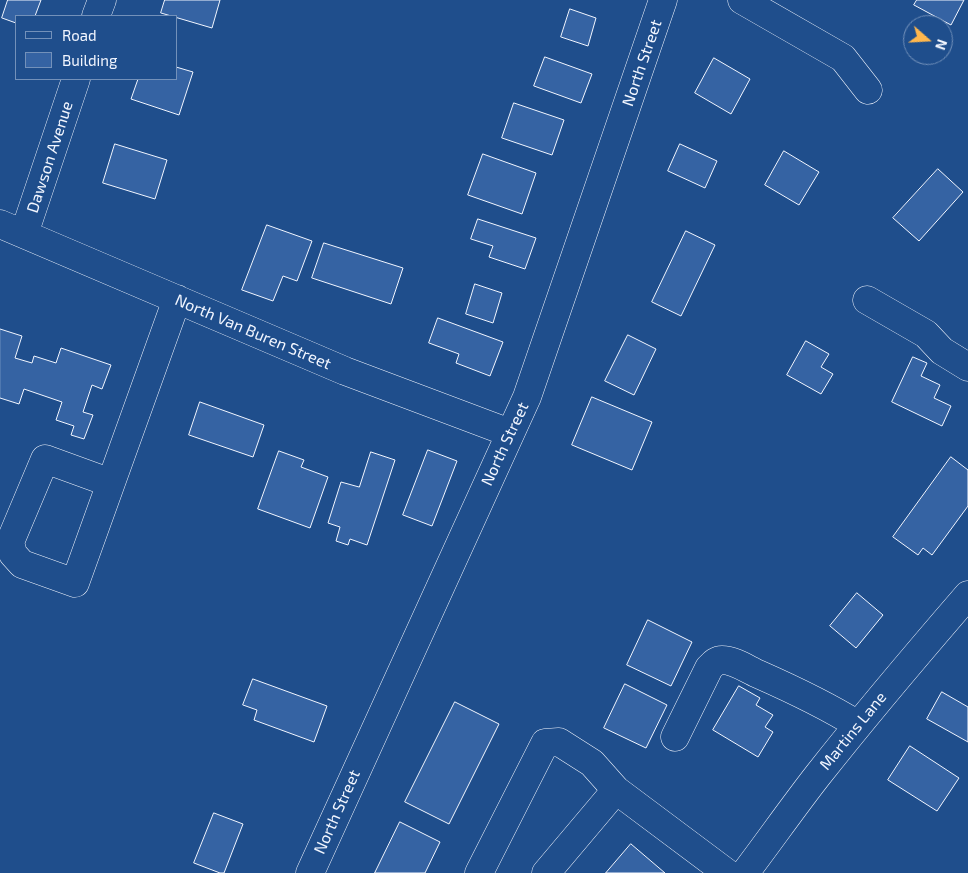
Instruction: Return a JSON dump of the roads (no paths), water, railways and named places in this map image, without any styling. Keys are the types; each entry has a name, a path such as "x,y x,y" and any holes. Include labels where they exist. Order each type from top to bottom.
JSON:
{"street":[{"path":"96,15 102,0"},
{"name":"North Street","path":"310,873 527,397 664,0"},
{"path":"742,0 843,58 868,90"},
{"name":"Dawson Avenue","path":"12,229 76,80"},
{"name":"North Van Buren Street","path":"12,229 345,371 510,433"},
{"path":"111,483 45,459 10,542 13,554 22,564 74,583 111,483 177,299"},
{"path":"867,300 926,334 942,351 968,368"},
{"name":"Martins Lane","path":"746,873 817,776 894,681 968,595"},
{"path":"675,737 709,668 716,661 722,660 734,663 776,682 831,709 858,725"},
{"path":"479,873 545,743 559,742 592,763 616,790 726,873"},
{"path":"546,873 616,790"}]}
